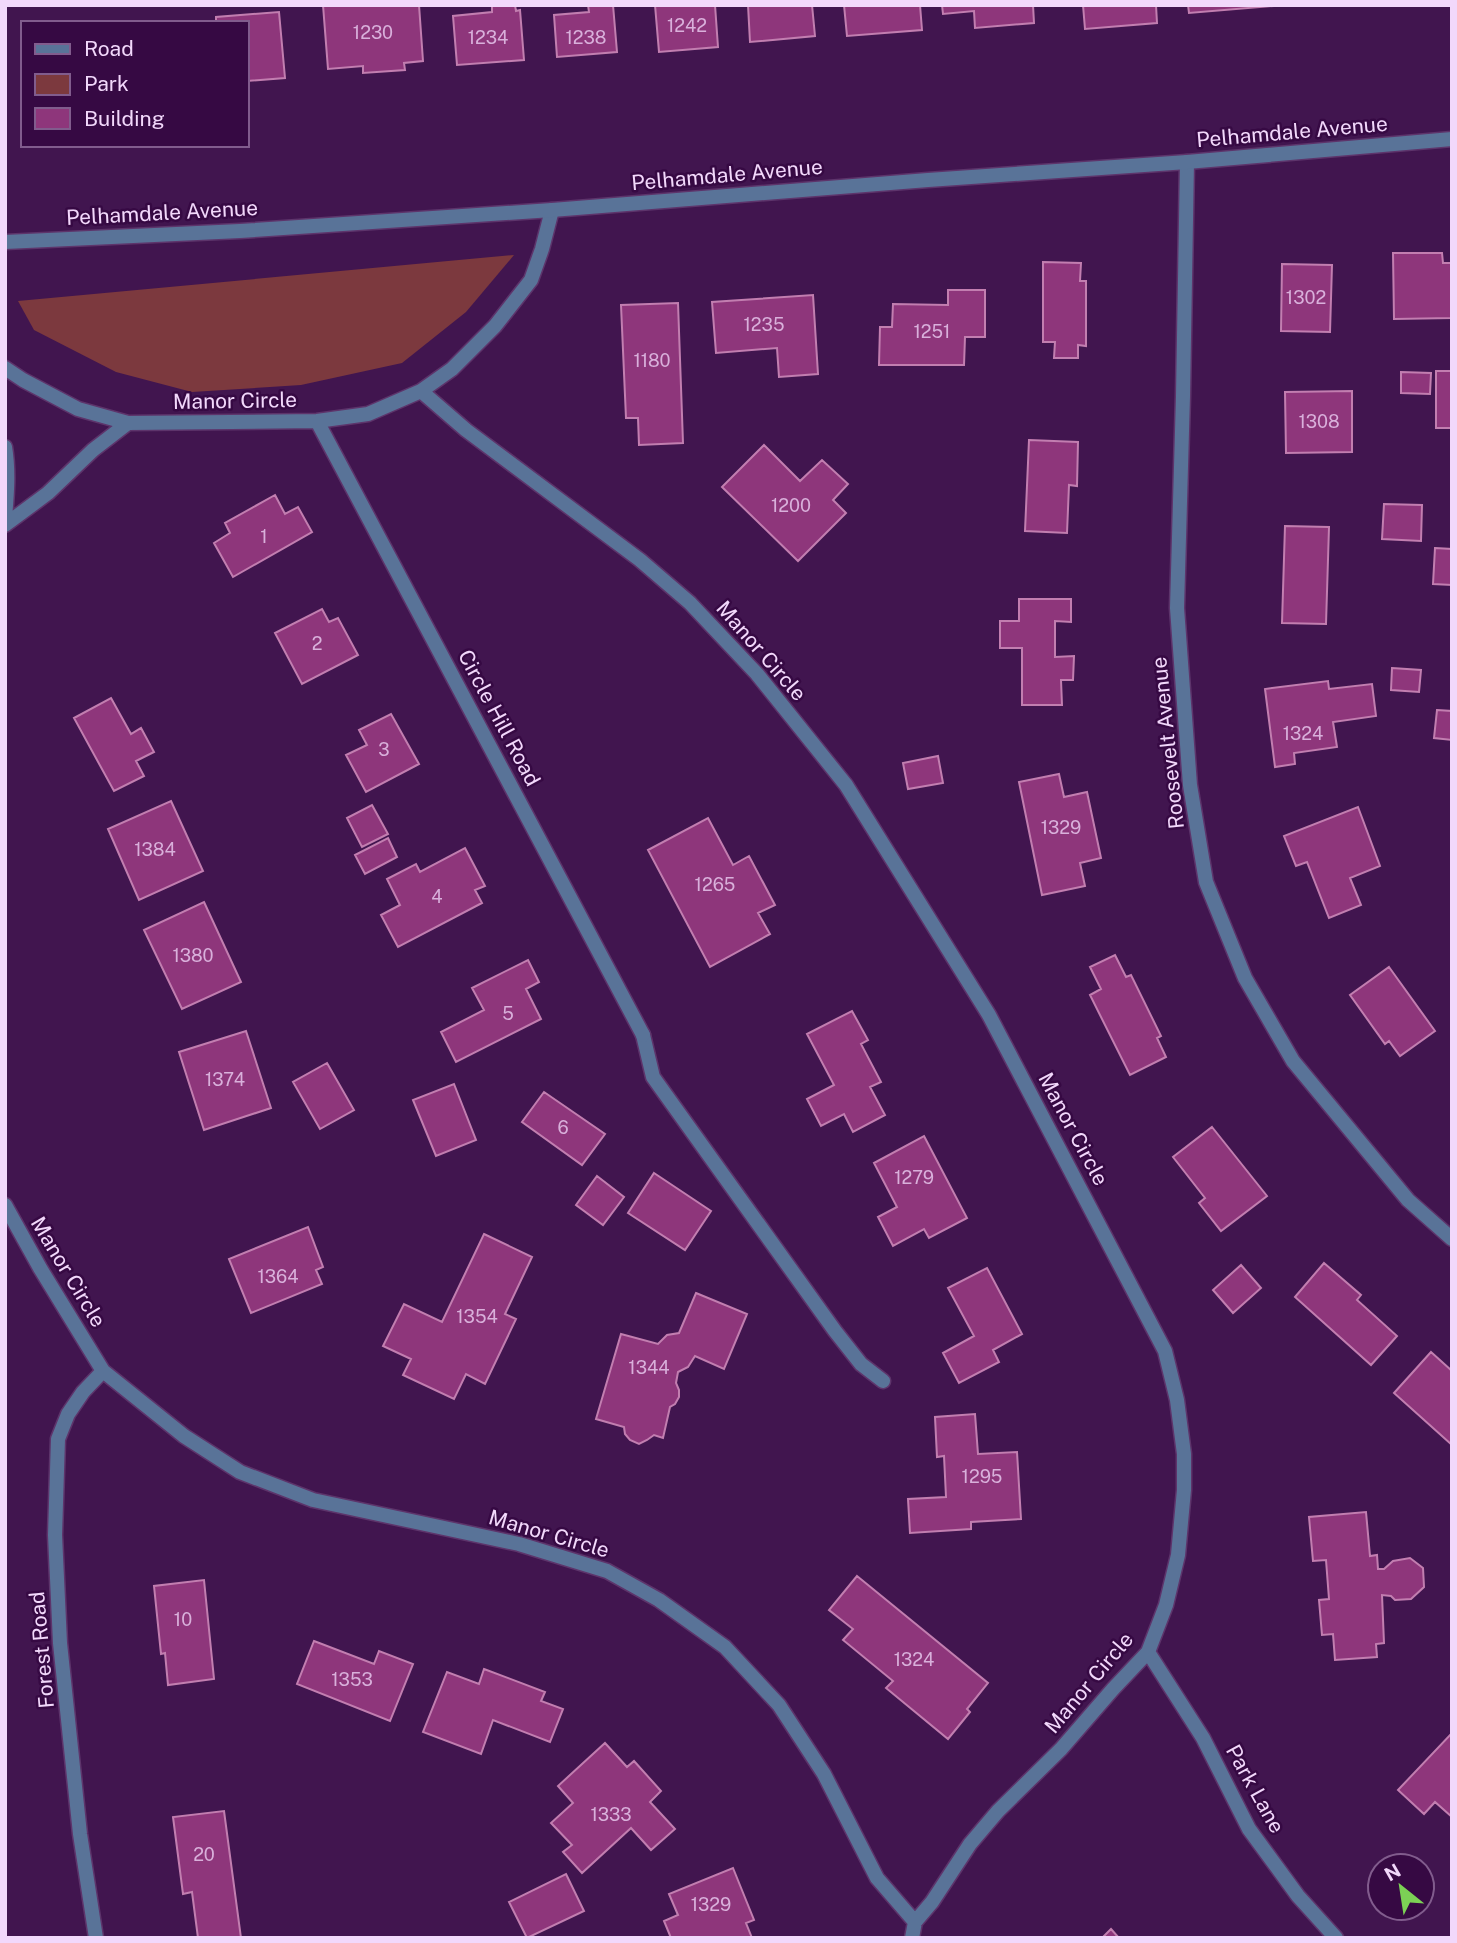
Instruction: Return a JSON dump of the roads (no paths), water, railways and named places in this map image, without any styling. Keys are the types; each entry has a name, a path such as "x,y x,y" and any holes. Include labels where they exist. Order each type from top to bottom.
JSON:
{"street":[{"name":"Pelhamdale Avenue","path":"5,242 240,231 552,210 1452,139"},
{"name":"Roosevelt Avenue","path":"1187,162 1177,608 1190,785 1206,882 1245,978 1293,1061 1408,1200 1452,1239"},
{"name":"Manor Circle","path":"5,368 78,409 128,424 317,421 368,414 421,391 452,369 495,326 531,280 552,210"},
{"name":"Manor Circle","path":"5,1205 103,1371 184,1436 240,1472 313,1500 519,1544 607,1570 660,1600 725,1647 779,1705 824,1774 877,1878 915,1922 932,1902 970,1844 998,1811 1061,1749 1148,1653 1166,1605 1178,1555 1184,1490 1184,1454 1177,1400 1165,1351 989,1015 845,785 757,674 690,603 640,560 466,430 421,391"},
{"name":"Circle Hill Road","path":"317,421 643,1035 653,1077 835,1331 861,1364 883,1381"},
{"path":"5,525 48,493 93,450 128,424"},
{"path":"5,447 8,488 5,518"},
{"name":"Forest Road","path":"96,1938 80,1834 60,1643 55,1535 58,1439 68,1413 103,1371"},
{"name":"Park Lane","path":"1148,1653 1203,1738 1249,1829 1298,1896 1336,1938"},
{"path":"912,1938 915,1922"}]}
